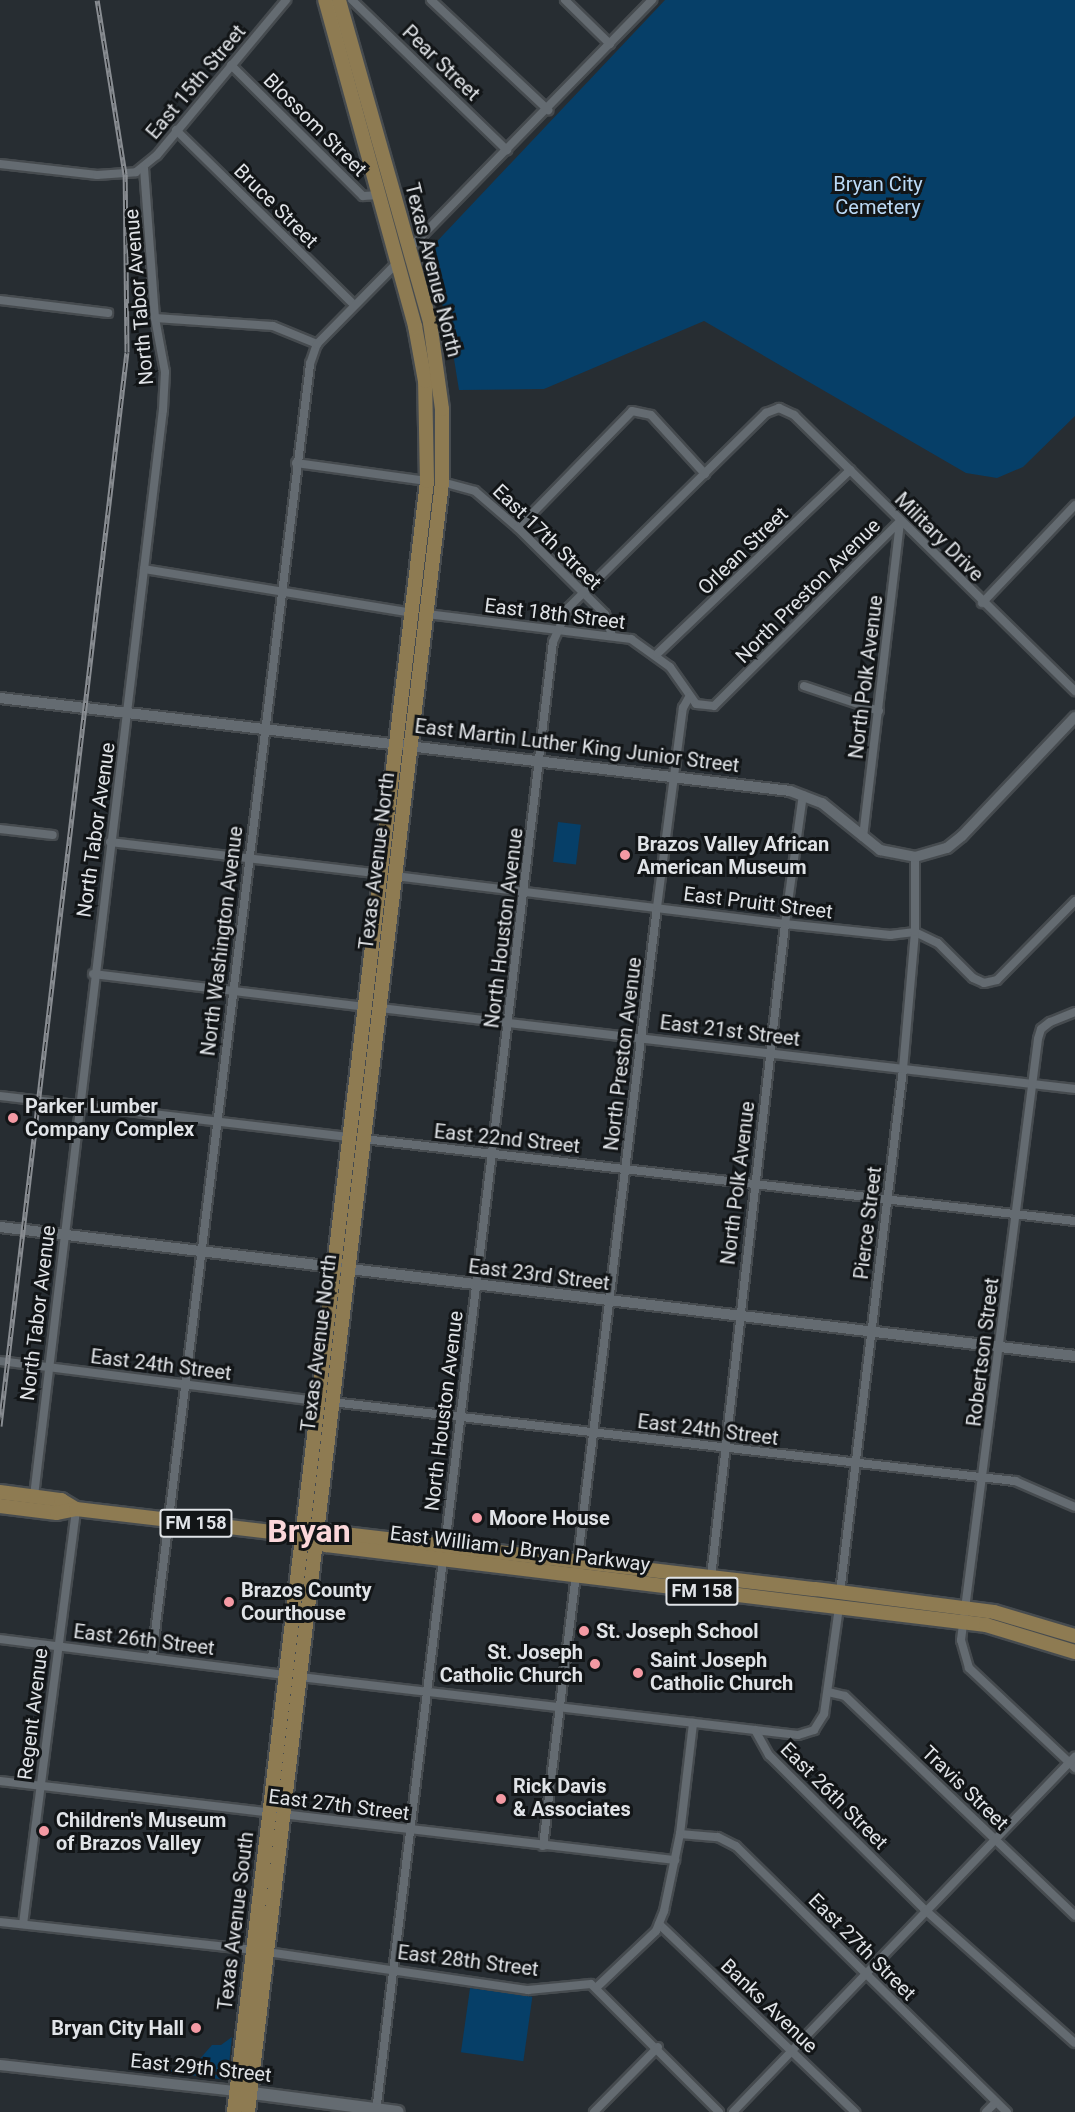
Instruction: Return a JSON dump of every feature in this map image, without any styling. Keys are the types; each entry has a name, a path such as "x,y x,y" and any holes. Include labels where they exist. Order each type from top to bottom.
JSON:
{"main road":[{"name":"Texas Avenue North","path":"325,0 415,326 425,381 427,481 420,614"},
{"name":"Texas Avenue North","path":"339,0 430,322 440,387 442,483 420,614 388,875 365,1007 350,1137 341,1270"},
{"path":"367,152 377,161 398,239 410,248"},
{"path":"398,262 410,278 432,378 440,387"},
{"name":"Texas Avenue North","path":"278,1734 285,1675 309,1536 341,1270 364,1139 380,1008 388,875"},
{"name":"East William J Bryan Parkway","path":"0,1492 61,1500 76,1509"},
{"name":"East William J Bryan Parkway","path":"0,1506 57,1514 76,1509 309,1536 326,1545 444,1553 576,1568 839,1607 965,1615 1009,1615 1075,1636"},
{"name":"Texas Avenue North","path":"293,1736 300,1677 309,1536"},
{"name":"East William J Bryan Parkway","path":"576,1568 711,1577 840,1593 965,1615 1075,1652"},
{"name":"Texas Avenue South","path":"234,2112 243,2092 267,1952 276,1814 278,1734"},
{"name":"Texas Avenue South","path":"248,2112 243,2092 252,1950 276,1814 293,1736"},
{"name":"East 29th Street","path":"243,2092 398,2112"}],"street":[{"name":"East 15th Street","path":"0,164 125,174 144,168 286,0"},
{"name":"Pear Street","path":"352,0 507,150"},
{"path":"431,0 548,110"},
{"path":"565,0 610,44"},
{"path":"410,248 548,110 652,0"},
{"name":"Blossom Street","path":"231,65 363,196 380,195"},
{"name":"Bruce Street","path":"176,130 354,305"},
{"name":"North Tabor Avenue","path":"34,1496 93,974 128,711 164,392 163,356 155,318 144,168"},
{"name":"North Washington Avenue","path":"152,1657 309,364 317,344 398,262"},
{"path":"0,300 108,313"},
{"path":"155,318 273,326 317,344"},
{"name":"Military Drive","path":"780,408 794,415 982,603 1075,691"},
{"name":"North Houston Avenue","path":"376,2110 412,1830 475,1286 526,892 556,629 582,592 766,413 780,408"},
{"path":"518,528 628,414 638,409 651,415 705,474"},
{"path":"296,463 427,481"},
{"name":"Orlean Street","path":"657,654 850,470"},
{"name":"East 17th Street","path":"442,483 475,491 518,528 605,614 612,636"},
{"path":"982,603 1075,505"},
{"name":"North Preston Avenue","path":"543,1846 608,1301 683,708 689,697 705,707 720,703 900,521"},
{"name":"North Polk Avenue","path":"863,837 900,521"},
{"name":"East 18th Street","path":"144,569 281,594 420,614 631,639 657,654 689,697"},
{"path":"804,686 879,711"},
{"name":"East Martin Luther King Junior Street","path":"0,698 404,743 674,776 803,795 837,813 879,850 915,857 939,851 962,836 1075,717"},
{"name":"North Polk Avenue","path":"711,1577 784,924 803,795"},
{"path":"0,829 52,835"},
{"name":"East Pruitt Street","path":"110,842 784,924 890,935 915,932"},
{"name":"Pierce Street","path":"840,1593 903,1069 915,932 915,857"},
{"path":"915,932 938,943 978,982 991,982 1075,901"},
{"path":"93,974 233,989 365,1007"},
{"name":"East 21st Street","path":"380,1008 1075,1089"},
{"name":"Robertson Street","path":"1073,1763 969,1668 962,1650 1041,1029 1075,1012"},
{"path":"0,1096 350,1137"},
{"name":"East 22nd Street","path":"364,1139 1075,1221"},
{"name":"East 23rd Street","path":"0,1227 870,1334 1075,1356"},
{"name":"East 24th Street","path":"0,1361 984,1479 1032,1486 1075,1507"},
{"name":"Regent Avenue","path":"23,1924 76,1509"},
{"path":"300,1677 798,1735 814,1730 824,1714 839,1607"},
{"name":"East 26th Street","path":"0,1639 285,1675"},
{"name":"Travis Street","path":"828,1692 845,1696 1075,1916"},
{"path":"693,1723 680,1834 659,1924 597,1987 719,2112"},
{"name":"East 26th Street","path":"755,1730 757,1739 769,1755 925,1910 1075,2043"},
{"path":"733,2112 994,1839 1073,1763"},
{"name":"East 27th Street","path":"0,1781 675,1860"},
{"name":"East 27th Street","path":"680,1834 718,1837 736,1846 1006,2112"},
{"path":"0,1922 252,1950"},
{"name":"Banks Avenue","path":"659,1924 855,2112"},
{"name":"East 28th Street","path":"267,1952 528,1990 597,1987"},
{"path":"594,2112 658,2048"},
{"name":"East 29th Street","path":"0,2064 243,2092"},
{"path":"986,2112 996,2102"}],"green space":[{"name":"Bryan City Cemetery","path":"665,0 1075,0 1075,416 1023,467 997,478 966,473 704,321 544,389 459,390 449,328 427,252"},
{"path":"558,822 581,825 576,865 553,862"},
{"path":"242,1968 245,1968 232,2074 230,2070"},
{"path":"470,1988 532,1997 523,2061 461,2052"},
{"path":"232,2037 228,2073 191,2069 212,2045 221,2045"},
{"path":"142,2068 155,2068 227,2076 226,2080"}],"railway":[{"path":"0,1426 127,352 125,174 97,0"}],"place":[{"name":"Brazos Valley African American Museum","path":"625,855"},
{"name":"Parker Lumber Company Complex","path":"13,1118"},
{"name":"Moore House","path":"477,1518"},
{"name":"Brazos County Courthouse","path":"229,1602"},
{"name":"St. Joseph School","path":"584,1631"},
{"name":"St. Joseph Catholic Church","path":"595,1664"},
{"name":"Saint Joseph Catholic Church","path":"638,1673"},
{"name":"Rick Davis & Associates","path":"501,1799"},
{"name":"Children's Museum of Brazos Valley","path":"44,1831"},
{"name":"Bryan City Hall","path":"196,2028"}],"district":[{"name":"Bryan","path":"309,1531"}]}
